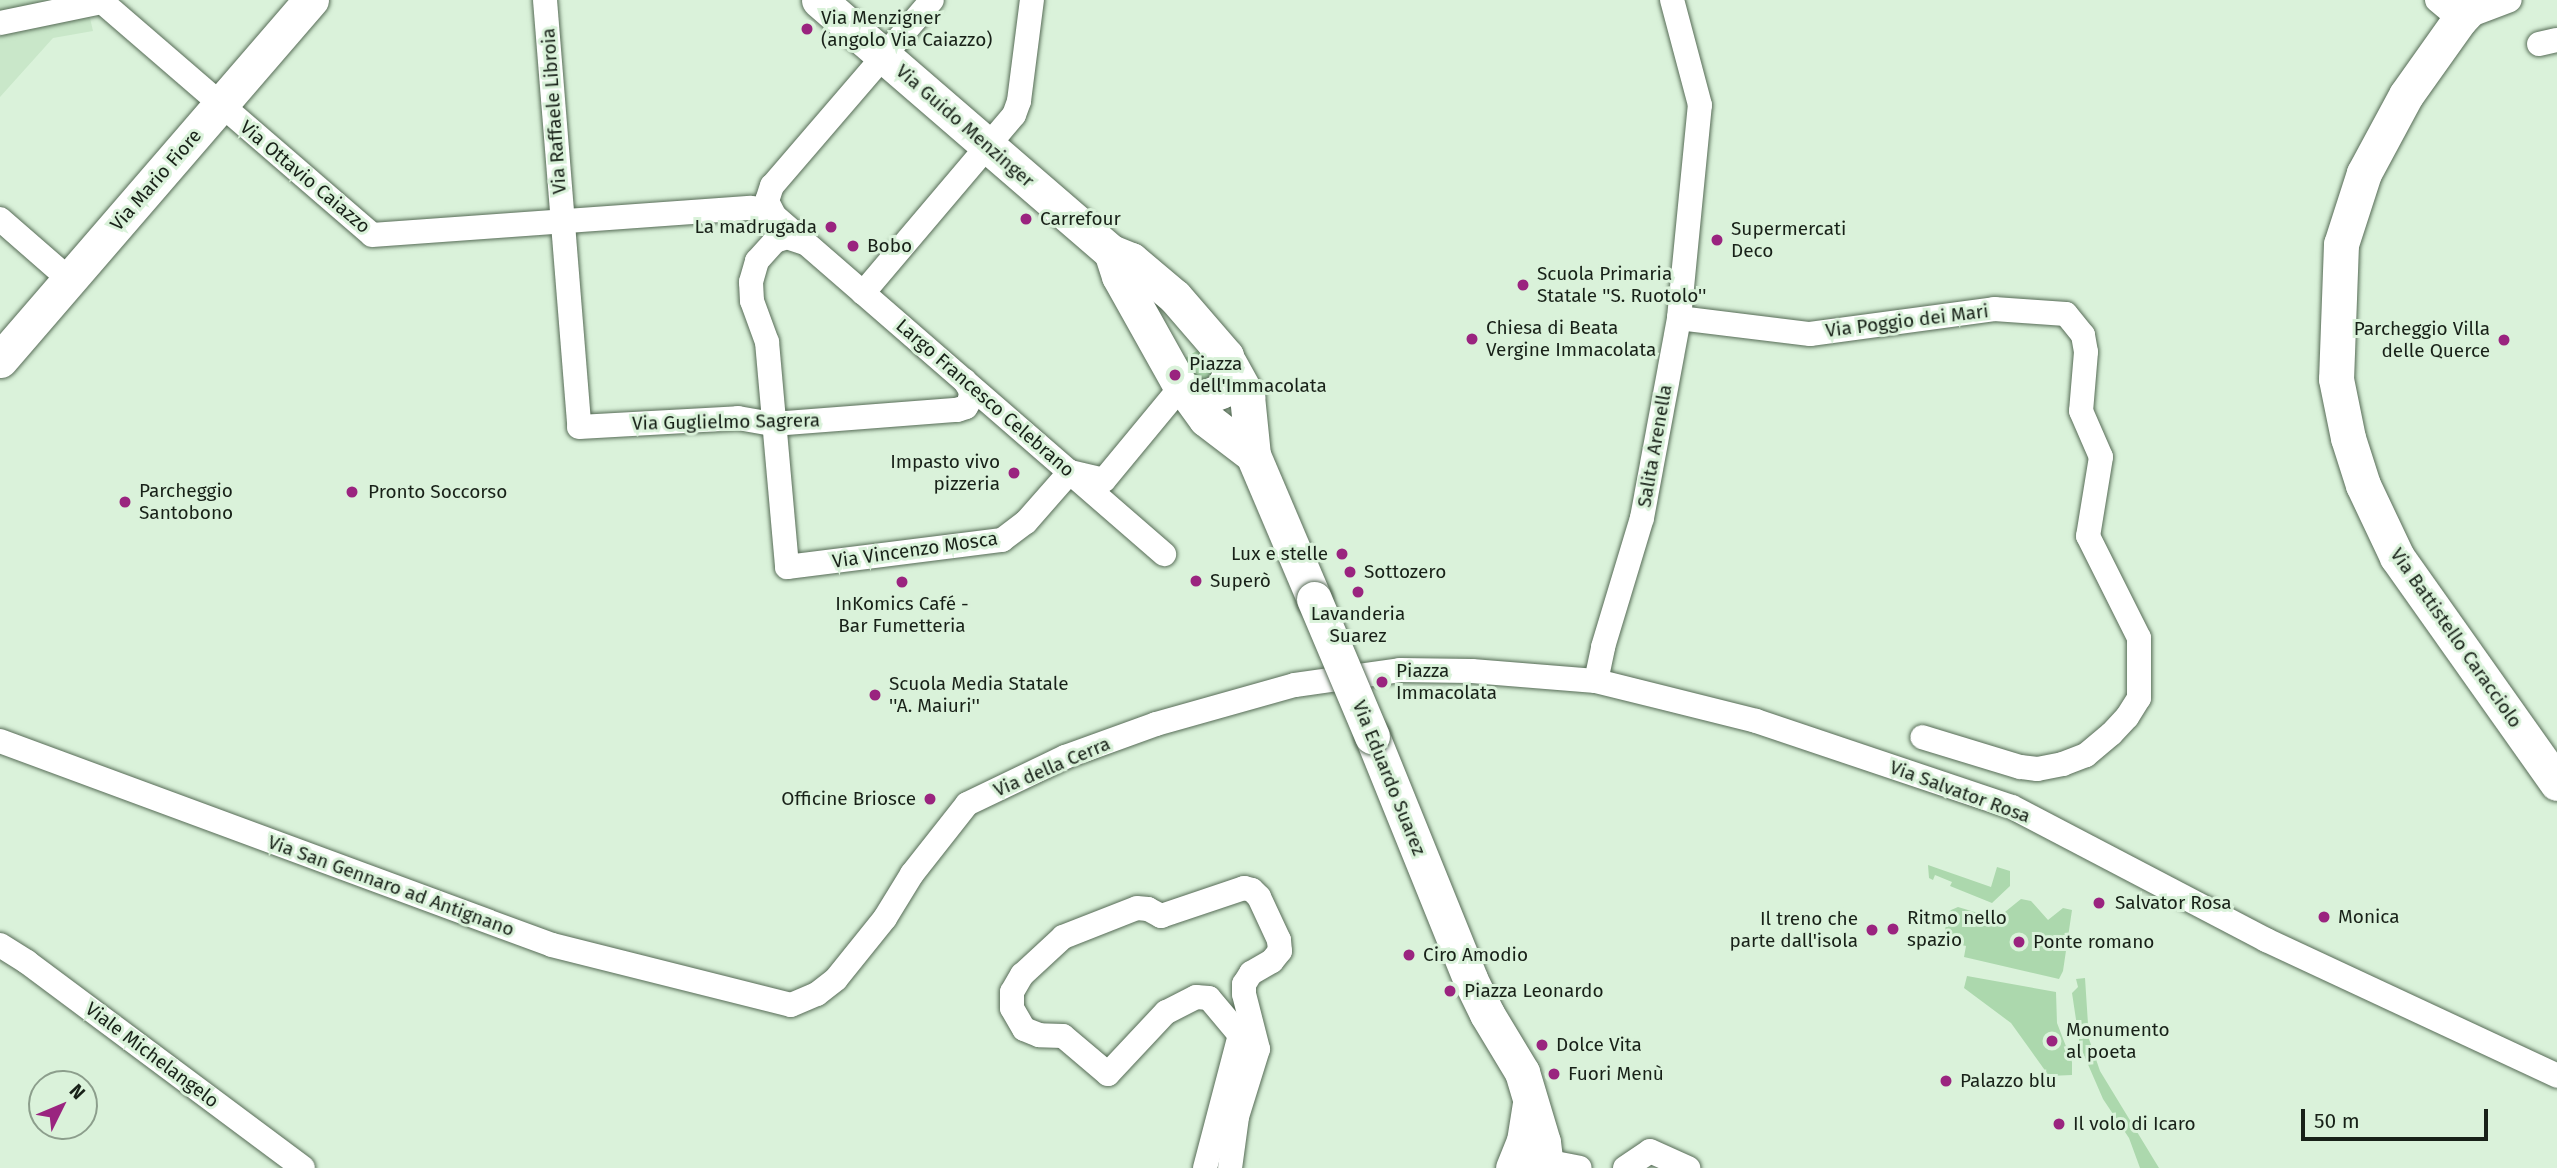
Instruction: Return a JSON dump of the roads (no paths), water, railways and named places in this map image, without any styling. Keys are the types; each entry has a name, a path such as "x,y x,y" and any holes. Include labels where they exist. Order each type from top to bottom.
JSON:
{"street":[{"name":"Via Mario Fiore","path":"0,360 311,0"},
{"name":"Via Raffaele Libroia","path":"545,0 562,222"},
{"name":"Via Guido Menzinger","path":"819,0 1111,252"},
{"path":"775,217 767,201 772,186 932,0"},
{"path":"863,293 988,146 1018,106 1032,0"},
{"name":"Salita Arenella","path":"1596,681 1603,648 1642,518 1679,318 1700,105 1672,0"},
{"path":"2458,6 2510,0"},
{"name":"Via Ottavio Caiazzo","path":"100,1 372,235 562,222"},
{"path":"0,23 100,1"},
{"name":"Via Battistello Caracciolo","path":"2458,6 2383,134 2352,205 2341,244 2336,379 2348,438 2363,485 2397,556 2557,783"},
{"name":"Largo Francesco Celebrano","path":"562,222 763,209 1164,554"},
{"path":"0,219 70,280"},
{"name":"Via Guglielmo Sagrera","path":"562,222 579,427 738,418 773,424 957,410 966,407 970,400 971,391 965,381"},
{"path":"773,424 767,342 752,301 751,282 757,261 775,241 787,237 805,243"},
{"path":"1111,252 1131,260 1175,297 1225,356 1247,396 1253,455"},
{"path":"1111,252 1119,276 1181,386 1206,419 1253,455"},
{"name":"Via Poggio dei Mari","path":"1679,318 1810,334 1994,309 2066,314 2083,335 2086,352 2081,411 2101,457 2088,536 2139,638 2139,698 2127,718 2086,755 2063,764 2037,769 2020,767 1922,737"},
{"path":"1181,386 1176,362 1186,348 1202,343 1225,356"},
{"path":"1070,472 1104,480 1181,386"},
{"name":"Via Vincenzo Mosca","path":"773,424 787,567 1002,540 1018,529 1070,472"},
{"name":"Via Eduardo Suarez","path":"1253,455 1372,736 1470,979 1487,1014 1516,1060 1531,1098 1540,1167"},
{"name":"Via Salvator Rosa","path":"1401,670 1472,671 1596,681 1756,721 2012,807 2266,940 2557,1076"},
{"name":"Via della Cerra","path":"791,1004 817,994 836,979 886,918 912,874 967,804 1065,757 1156,724 1296,685 1401,670"},
{"name":"Via San Gennaro ad Antignano","path":"0,741 552,945 791,1004"},
{"path":"1205,1168 1240,1035 1209,998 1196,997 1166,1012 1108,1074 1063,1036 1039,1035 1024,1029 1012,1008 1012,992 1022,975 1063,937 1137,908 1147,909 1161,916 1244,888 1252,890 1259,897 1279,940 1280,951 1272,961 1251,973 1244,984 1244,994 1258,1049 1237,1117 1230,1168"},
{"name":"Viale Michelangelo","path":"0,945 27,962 303,1168"},
{"path":"1625,1168 1650,1152 1688,1168"}],"place":[{"name":"Via Menzigner (angolo Via Caiazzo)","path":"807,29"},
{"name":"Carrefour","path":"1026,219"},
{"name":"La madrugada","path":"831,227"},
{"name":"Supermercati Deco","path":"1717,240"},
{"name":"Bobo","path":"853,246"},
{"name":"Scuola Primaria Statale ''S. Ruotolo''","path":"1523,285"},
{"name":"Chiesa di Beata Vergine Immacolata","path":"1472,339"},
{"name":"Parcheggio Villa delle Querce","path":"2504,340"},
{"name":"Piazza dell'Immacolata","path":"1175,375"},
{"name":"Impasto vivo pizzeria","path":"1014,473"},
{"name":"Pronto Soccorso","path":"352,492"},
{"name":"Parcheggio Santobono","path":"125,502"},
{"name":"Lux e stelle","path":"1342,554"},
{"name":"Sottozero","path":"1350,572"},
{"name":"Superò","path":"1196,581"},
{"name":"InKomics Café - Bar Fumetteria","path":"902,582"},
{"name":"Lavanderia Suarez","path":"1358,592"},
{"name":"Piazza Immacolata","path":"1382,682"},
{"name":"Scuola Media Statale ''A. Maiuri''","path":"875,695"},
{"name":"Officine Briosce","path":"930,799"},
{"name":"Salvator Rosa","path":"2099,903"},
{"name":"Monica","path":"2324,917"},
{"name":"Ritmo nello spazio","path":"1893,929"},
{"name":"Il treno che parte dall'isola","path":"1872,930"},
{"name":"Ponte romano","path":"2019,942"},
{"name":"Ciro Amodio","path":"1409,955"},
{"name":"Piazza Leonardo","path":"1450,991"},
{"name":"Monumento al poeta","path":"2052,1041"},
{"name":"Dolce Vita","path":"1542,1045"},
{"name":"Fuori Menù","path":"1554,1074"},
{"name":"Palazzo blu","path":"1946,1081"},
{"name":"Il volo di Icaro","path":"2059,1124"}]}
